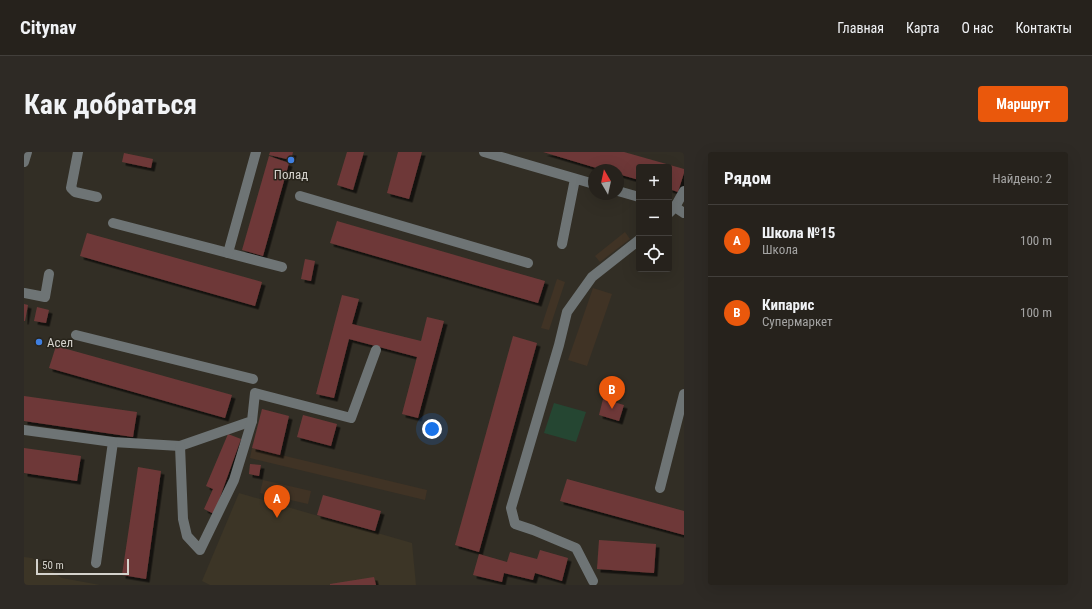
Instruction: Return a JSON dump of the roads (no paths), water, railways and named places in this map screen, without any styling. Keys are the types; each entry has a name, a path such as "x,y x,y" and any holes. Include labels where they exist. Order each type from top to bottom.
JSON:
{"lane":[{"path":"24,162 27,152"},
{"path":"78,152 71,188 75,192 97,197"},
{"path":"228,253 256,152"},
{"path":"484,152 588,182"},
{"path":"562,244 575,179"},
{"path":"674,210 684,190"},
{"path":"624,193 636,196"},
{"path":"300,196 528,263"},
{"path":"113,223 282,267"},
{"path":"593,581 576,548 515,524 511,508 559,345 567,312 592,277 636,242"},
{"path":"24,293 45,297 50,274"},
{"path":"76,335 253,379"},
{"path":"180,446 183,519 187,536 200,550 234,480 252,421 255,393 351,418 376,350"},
{"path":"660,488 684,394"},
{"path":"24,430 113,442 180,446 252,421"},
{"path":"96,563 113,442"}],"place":[{"name":"Полад","path":"291,160"},
{"name":"Асел","path":"39,342"},
{"name":"Кипарис","path":"612,409"},
{"name":"Школа №15","path":"277,518"}]}
